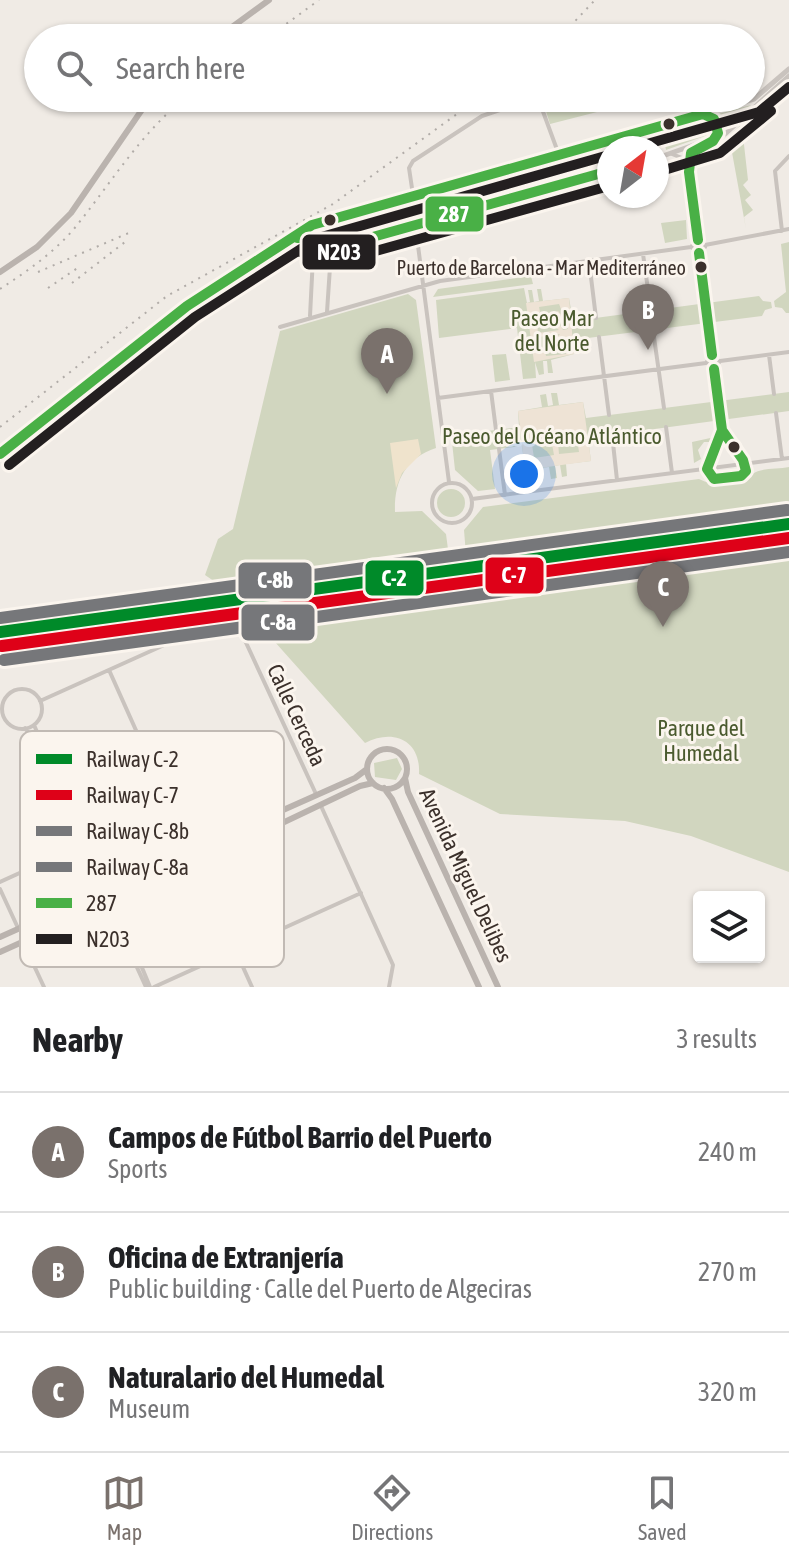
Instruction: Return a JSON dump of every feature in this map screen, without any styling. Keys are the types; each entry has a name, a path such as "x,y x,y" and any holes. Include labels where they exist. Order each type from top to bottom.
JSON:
{"main road":[{"path":"236,24 269,0"},
{"path":"0,272 37,247 71,213 140,112"},
{"path":"284,809 367,769 376,752 395,750 405,759 405,778 398,785 384,788 373,783 367,769"},
{"name":"Avenida Miguel Delibes","path":"405,778 408,792 498,987"},
{"path":"284,823 373,783"},
{"name":"Avenida Miguel Delibes","path":"384,788 392,799 479,987"},
{"path":"0,937 18,928"},
{"path":"0,952 20,942"}],"street":[{"path":"765,90 789,69"},
{"path":"765,97 789,76"},
{"path":"413,195 409,168 413,161 482,116 494,112"},
{"path":"542,112 559,155"},
{"path":"0,454 187,306 322,220 710,112"},
{"path":"669,155 713,141 747,112"},
{"path":"703,114 712,117 717,124 718,133 713,141"},
{"path":"697,146 690,154 689,172 698,240 705,245"},
{"path":"672,154 682,158 689,172"},
{"path":"782,231 775,171 789,156"},
{"path":"327,312 332,250 597,174"},
{"path":"441,188 452,191 456,198 455,208 449,215"},
{"path":"376,205 369,214 368,222 372,229 383,234"},
{"path":"426,222 417,238 449,482"},
{"path":"400,229 417,238"},
{"path":"706,363 712,355 699,253 705,245 789,229"},
{"path":"282,244 311,235 346,241 369,238"},
{"path":"280,327 423,285 691,247 698,240"},
{"path":"691,247 699,253"},
{"path":"310,317 314,256 323,251 330,258"},
{"path":"643,254 651,311"},
{"path":"589,261 596,318"},
{"path":"653,330 664,408"},
{"path":"599,337 609,415"},
{"path":"712,355 720,361 789,352"},
{"path":"769,355 774,394"},
{"path":"720,361 714,369 722,430 707,469 711,478 729,479 744,474 746,464 722,430"},
{"path":"438,398 706,363 714,369"},
{"path":"491,391 496,430"},
{"path":"776,413 782,459"},
{"path":"666,427 672,473"},
{"path":"612,434 617,480"},
{"path":"716,450 733,447"},
{"path":"499,449 505,495"},
{"path":"472,499 789,458"},
{"path":"449,482 464,486 472,499 471,508 463,520 450,523 441,521 432,510 432,497 438,487 449,482"},
{"name":"Calle Cerceda","path":"25,728 13,726 2,718 4,701 16,690 32,692 40,701 213,623 236,628 242,634 316,794"},
{"path":"109,670 136,731"},
{"path":"27,731 25,728 34,725 41,714 40,701"},
{"path":"34,725 36,731"},
{"path":"321,806 393,965 389,987"},
{"path":"0,882 20,873"},
{"path":"0,889 18,928"},
{"path":"284,928 361,893"},
{"path":"35,967 44,987"},
{"path":"139,967 150,987"},
{"path":"142,967 150,987"},
{"path":"150,987 196,967"},
{"path":"243,967 252,987"}],"green space":[{"path":"546,112 597,112 550,124"},
{"path":"725,112 743,112 725,128 718,114"},
{"path":"710,121 707,126 662,136 661,132"},
{"path":"744,122 748,180 743,185 751,195 745,200 753,210 744,217 746,229 729,136"},
{"path":"709,130 713,133 669,149 669,144"},
{"path":"597,149 597,157 554,169 546,169 545,164"},
{"path":"597,161 597,168 550,182 549,177"},
{"path":"542,165 543,169 537,174 466,193 456,189"},
{"path":"546,178 547,183 461,207 467,197"},
{"path":"425,197 426,202 378,218 374,215 379,210"},
{"path":"445,204 450,206 445,211 397,224 396,220"},
{"path":"363,215 356,224 326,232 316,230"},
{"path":"686,220 687,239 665,243 661,223"},
{"path":"789,242 789,313 786,313 782,308 775,307 774,301 786,292 781,244"},
{"path":"531,276 533,284 433,297 438,289"},
{"name":"Paseo Mar del Norte","path":"524,288 527,303 530,302 528,290 532,290 534,302 539,301 537,289 541,289 543,301 569,298 573,321 759,296 763,301 771,302 772,308 765,310 762,316 572,340 574,354 551,360 553,373 548,373 547,361 543,361 544,374 539,375 535,362 536,378 523,379 517,328 439,338 436,300"},
{"path":"408,294 416,300 436,448 416,458 404,472 399,481 395,512 422,511 446,534 449,557 227,590 205,575 218,539 233,529 280,331"},
{"path":"506,354 510,380 495,382 492,355"},
{"name":"Paseo del Océano Atlántico","path":"789,392 789,411 588,438 591,461 566,464 567,476 562,477 560,465 555,466 557,478 551,479 549,467 525,470 522,446 490,450 495,489 478,491 455,470 452,442 484,438 487,431 519,427 518,411 542,407 540,395 546,394 548,406 553,405 551,393 557,393 559,405 583,402 586,418"},
{"path":"715,437 713,442 704,442 698,450 701,459 694,463 692,442"},
{"path":"789,467 789,511 466,555 464,530 483,507 699,479 715,484 729,483 759,471"},
{"path":"451,489 461,493 465,503 461,513 451,517 441,513 437,503 441,493"},
{"name":"Parque del Humedal","path":"789,533 789,872 691,836 625,821 500,814 419,774 415,753 403,740 386,737 365,743 242,605 452,576 455,589 470,587 470,574"},
{"path":"397,758 402,769 396,780 375,777 374,763"}],"sand":[{"path":"418,439 421,454 402,473 396,488 390,443"}],"shaded area":[{"path":"569,298 574,354 534,362 526,303","holes":["559,304 561,309 565,309 568,329 563,330 558,322 564,318 558,311 554,314 555,320 551,318 548,322 559,330 538,333 536,313 540,312 539,307","560,334 550,345 565,349 566,354 546,356 545,351 540,352 539,337"]},
{"path":"583,402 591,461 525,470 518,411","holes":["576,432 579,452 559,454 558,443 566,442 565,433","542,436 544,445 552,444 554,455 534,458 531,438"]}],"railway":[{"path":"286,24 319,0"},
{"path":"572,24 595,0"},
{"path":"0,289 65,239 168,112"},
{"path":"0,427 167,296 333,204 460,112"},
{"path":"38,272 131,232"},
{"path":"72,283 125,242"},
{"path":"48,288 79,267"}],"rail line":[{"name":"C-8b","path":"0,618 787,510"},
{"name":"C-2","path":"0,632 789,524"},
{"name":"C-7","path":"2,646 789,538"},
{"name":"C-8a","path":"4,660 789,552"}],"transit line":[{"name":"N203","path":"765,107 789,87"},
{"name":"N203","path":"669,169 720,153 771,111"},
{"name":"N203","path":"669,138 759,112"},
{"name":"287","path":"0,454 187,306 312,225 703,114 714,119 718,133 713,141 691,153 689,172"},
{"name":"N203","path":"9,465 195,317 318,238 597,158"},
{"name":"287","path":"689,172 698,240"},
{"name":"287","path":"689,172 698,240"},
{"name":"287","path":"297,238 369,238 597,174"},
{"name":"N203","path":"300,252 372,252 597,189"},
{"name":"287","path":"699,253 712,355"},
{"name":"287","path":"699,253 712,355"},
{"name":"287","path":"714,369 722,430"},
{"name":"287","path":"714,369 722,430"},
{"name":"287","path":"722,430 743,460 746,471 741,476 714,479 707,469 722,430"}],"place":[{"name":"Puerto de Barcelona - Mar Mediterráneo","path":"701,267"},
{"name":"Oficina de Extranjería","path":"648,350"},
{"name":"Campos de Fútbol Barrio del Puerto","path":"387,394"},
{"name":"Naturalario del Humedal","path":"663,627"}]}
